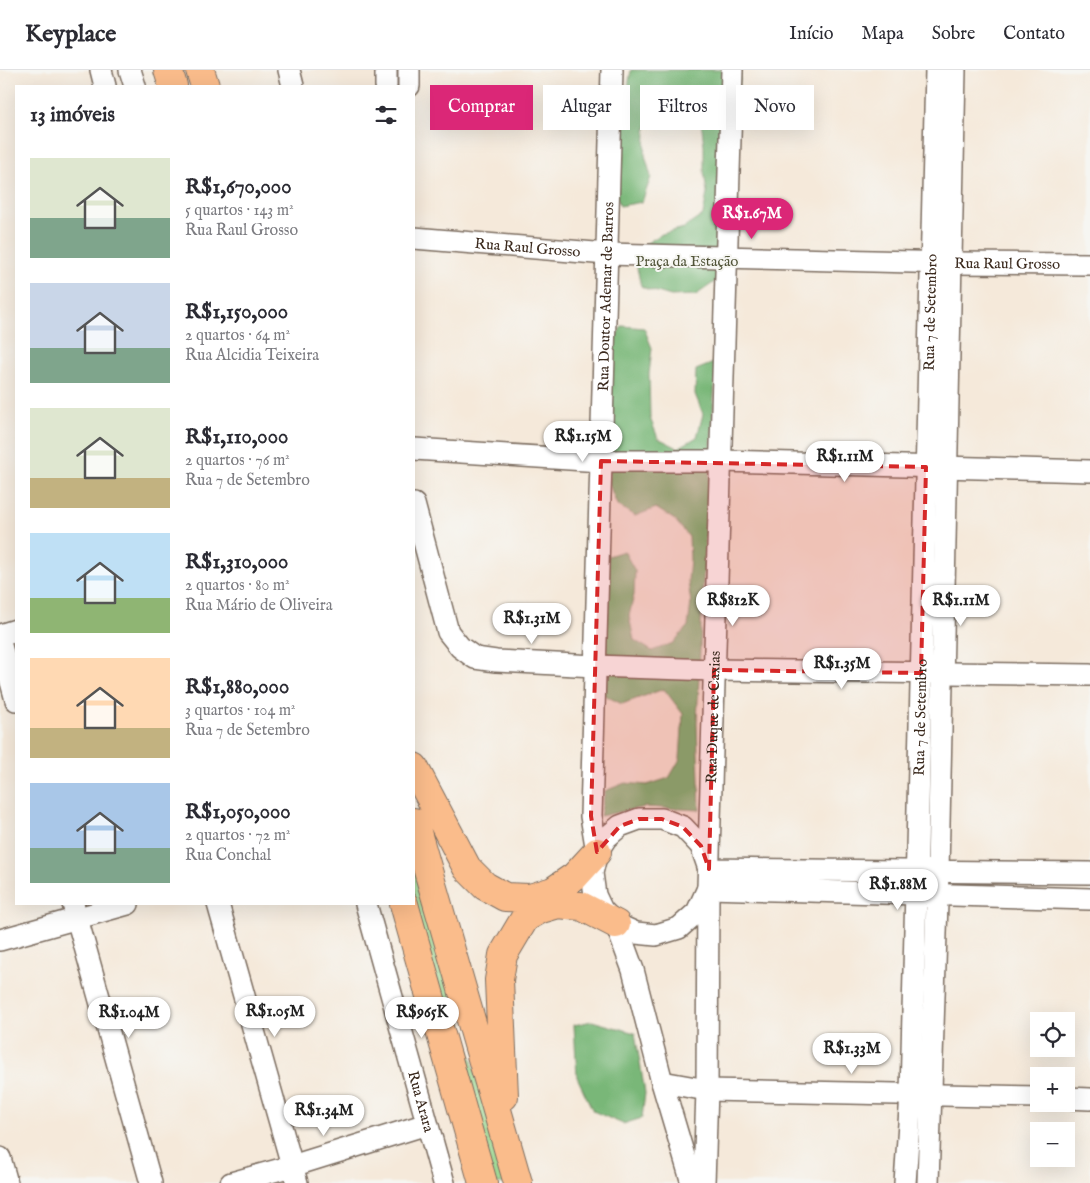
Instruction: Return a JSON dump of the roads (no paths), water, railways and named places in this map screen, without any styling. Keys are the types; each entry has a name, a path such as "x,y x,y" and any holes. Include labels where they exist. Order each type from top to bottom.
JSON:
{"highway":[{"path":"168,70 173,85"},
{"path":"200,70 204,85"},
{"path":"415,769 467,868 485,886 505,897 530,898 553,891 575,876 597,852"},
{"path":"415,825 518,1183"},
{"path":"507,1143 499,980 503,955 525,918 541,909 558,904 581,906 616,924"},
{"path":"404,905 483,1183"}],"street":[{"path":"101,70 105,85"},
{"path":"130,70 134,85"},
{"path":"289,70 293,85"},
{"path":"386,70 386,85"},
{"path":"409,70 409,85"},
{"name":"Rua Doutor Ademar de Barros","path":"597,852 591,816 612,70"},
{"name":"Rua Duque de Caxias","path":"704,1183 707,1090 708,878 732,70"},
{"name":"Rua 7 de Setembro","path":"936,70 941,263"},
{"name":"Rua 7 de Setembro","path":"928,1183 921,1095 916,871 931,673 941,263 955,70"},
{"name":"Rua Raul Grosso","path":"415,238 606,254 941,263 1090,264"},
{"path":"415,449 601,461 720,461 1090,471"},
{"path":"415,508 448,632 460,647 475,658 496,661 595,666 714,670 1090,675"},
{"path":"0,635 15,630"},
{"path":"0,642 15,696"},
{"name":"Rua 7 de Setembro","path":"905,1183 921,1095 937,895 938,871 931,673"},
{"path":"639,819 662,819 683,828 701,846 708,878 697,912 679,928 656,935 636,933 616,924 602,910 595,895 592,874 597,852 606,838 620,826 639,819"},
{"path":"708,878 916,871 1090,874"},
{"path":"708,878 916,894 1090,899"},
{"path":"0,940 75,911 120,905"},
{"path":"218,905 294,1174"},
{"name":"Rua Arara","path":"366,905 444,1183"},
{"path":"75,911 151,1183"},
{"path":"616,924 633,970 662,1082 692,1183"},
{"path":"662,1082 707,1090 1030,1097"},
{"path":"1075,1098 1090,1099"},
{"path":"231,1183 294,1174 427,1124"},
{"path":"0,1158 7,1183"}],"park label":[{"name":"Praça da Estação","path":"687,261"}]}
